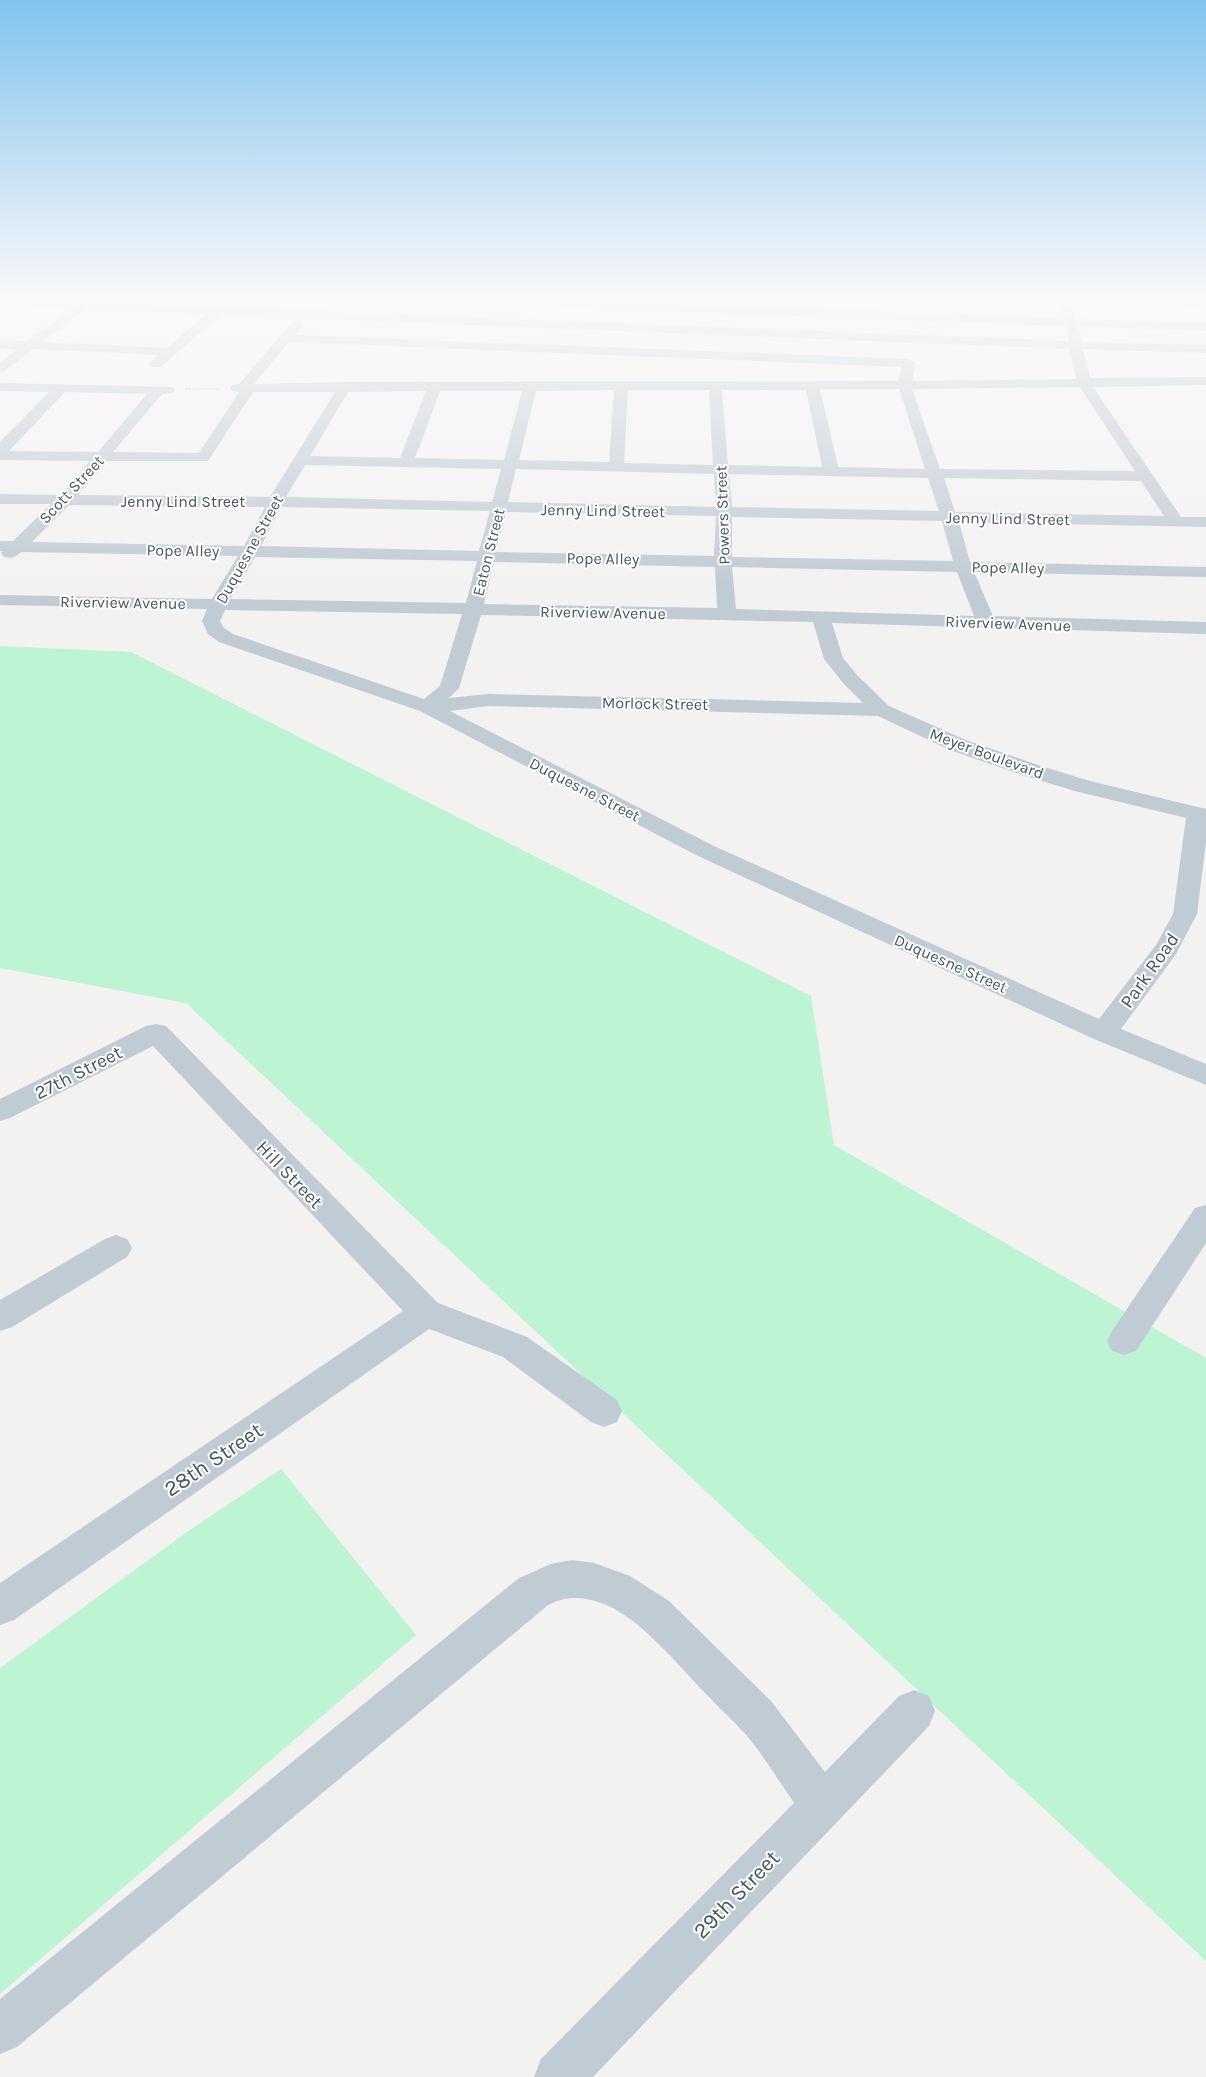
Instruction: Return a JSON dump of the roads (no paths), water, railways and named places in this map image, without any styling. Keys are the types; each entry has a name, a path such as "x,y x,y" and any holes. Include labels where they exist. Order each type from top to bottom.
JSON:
{"street":[{"path":"0,453 56,394"},
{"name":"Scott Street","path":"0,563 8,546 65,500 102,456 159,394"},
{"path":"0,453 203,458 240,394"},
{"name":"Duquesne Street","path":"340,394 300,460 250,551 218,604 211,621 215,630 226,638 427,706 706,852 1104,1032 1206,1076"},
{"path":"406,463 432,394"},
{"name":"Eaton Street","path":"427,706 449,688 473,610 528,394"},
{"path":"616,467 621,394"},
{"name":"Powers Street","path":"716,394 724,512 723,561 727,614"},
{"path":"814,394 831,472"},
{"path":"907,394 949,517 963,566 986,622"},
{"path":"1091,394 1176,522"},
{"path":"300,460 831,472 1146,476"},
{"name":"Jenny Lind Street","path":"0,499 276,502 1206,522"},
{"name":"Pope Alley","path":"8,546 1206,572"},
{"name":"Riverview Avenue","path":"0,600 727,614 1206,628"},
{"name":"Meyer Boulevard","path":"820,618 834,659 850,679 882,710 958,745 1033,771 1082,786 1202,815"},
{"name":"Morlock Street","path":"427,706 488,700 882,710"},
{"name":"Park Road","path":"1104,1032 1167,948 1185,914 1198,882 1202,815"},
{"name":"27th Street","path":"0,1112 156,1033"},
{"name":"Hill Street","path":"156,1033 426,1313"},
{"path":"1124,1341 1206,1217"},
{"path":"0,1317 116,1248"},
{"path":"426,1313 515,1347 604,1412"},
{"name":"28th Street","path":"0,1606 426,1313"},
{"path":"0,2030 533,1592 554,1582 571,1578 590,1580 611,1587 641,1604 666,1622 766,1726 822,1806"},
{"name":"29th Street","path":"559,2077 914,1710"}]}
